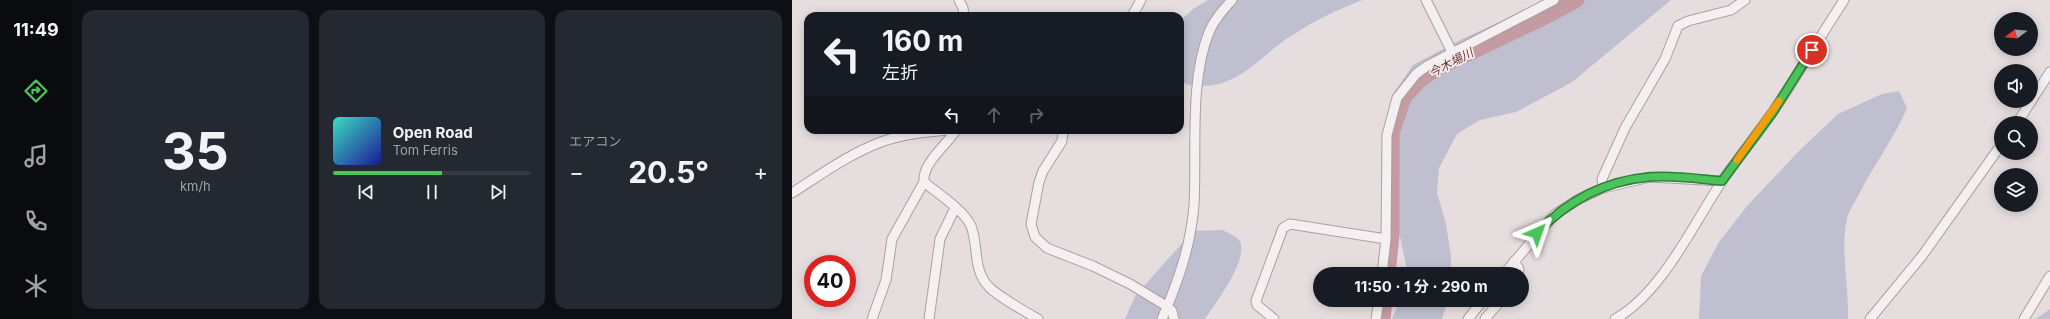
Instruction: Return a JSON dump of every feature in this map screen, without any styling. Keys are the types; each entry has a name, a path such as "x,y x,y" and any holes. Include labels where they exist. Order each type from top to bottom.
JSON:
{"street":[{"path":"959,0 964,12"},
{"path":"1134,12 1141,0"},
{"path":"1162,319 1182,272 1194,206 1196,118 1199,68 1203,49 1209,31 1218,16 1232,0"},
{"path":"1426,0 1452,52"},
{"path":"1383,267 1386,239 1387,135 1397,98 1416,74 1427,66 1554,0"},
{"path":"1603,188 1602,180 1625,128 1665,59 1678,26 1688,20 1731,10 1745,0"},
{"path":"1615,319 1626,313 1644,298 1660,278 1722,181 1773,112 1844,0"},
{"path":"2022,116 2050,72"},
{"path":"792,193 852,156 881,142 912,134"},
{"path":"872,319 886,280 892,239 924,182 923,177 928,165 954,134"},
{"path":"1063,134 1062,141 1043,172 1039,182 1031,224 1035,237 1048,248 1093,266 1130,284 1168,307 1172,311 1174,319"},
{"path":"1870,319 1922,256 1994,155"},
{"path":"1509,267 1554,215 1579,199 1603,188 1650,177 1722,181"},
{"path":"924,182 963,214 970,225 974,240 974,252 977,267 989,288 1038,319"},
{"path":"929,319 940,239 955,208"},
{"path":"1274,319 1257,305 1256,301 1283,228 1290,224 1386,239"},
{"path":"1514,261 1518,267"},
{"path":"2024,319 2050,276"},
{"path":"1376,319 1378,307"},
{"path":"1468,319 1477,307"},
{"path":"1486,319 1495,307"}],"shaded area":[{"path":"1208,0 1363,0 1319,19 1302,29 1252,67 1230,80 1203,86 1190,85 1184,82 1184,17 1193,9"},
{"path":"1547,0 1671,0 1572,82 1516,112 1480,120 1457,134 1439,168 1437,193 1446,224 1451,256 1451,267 1407,267 1383,158 1384,132 1393,94 1413,65 1458,41"},
{"path":"1899,91 1907,108 1896,131 1864,185 1847,218 1844,243 1848,319 1699,319 1701,276 1719,242 1747,206 1800,150 1838,114 1882,94"},
{"path":"1223,230 1239,240 1241,248 1240,257 1230,280 1205,319 1125,319 1135,296 1193,231"},
{"path":"1397,307 1446,307 1442,319 1392,319"},
{"path":"2050,309 2050,319 2036,319"}],"waterway":[{"name":"今木場川","path":"1389,267 1392,235 1392,133 1404,98 1419,81 1436,69 1539,20 1577,0"},
{"name":"今木場川","path":"1383,319 1384,307"}],"slow traffic":[{"path":"1737,160 1773,112 1779,101"}],"route":[{"path":"1537,233 1554,215 1579,199 1603,188 1630,180 1650,177 1722,181 1773,112 1812,50"}]}
